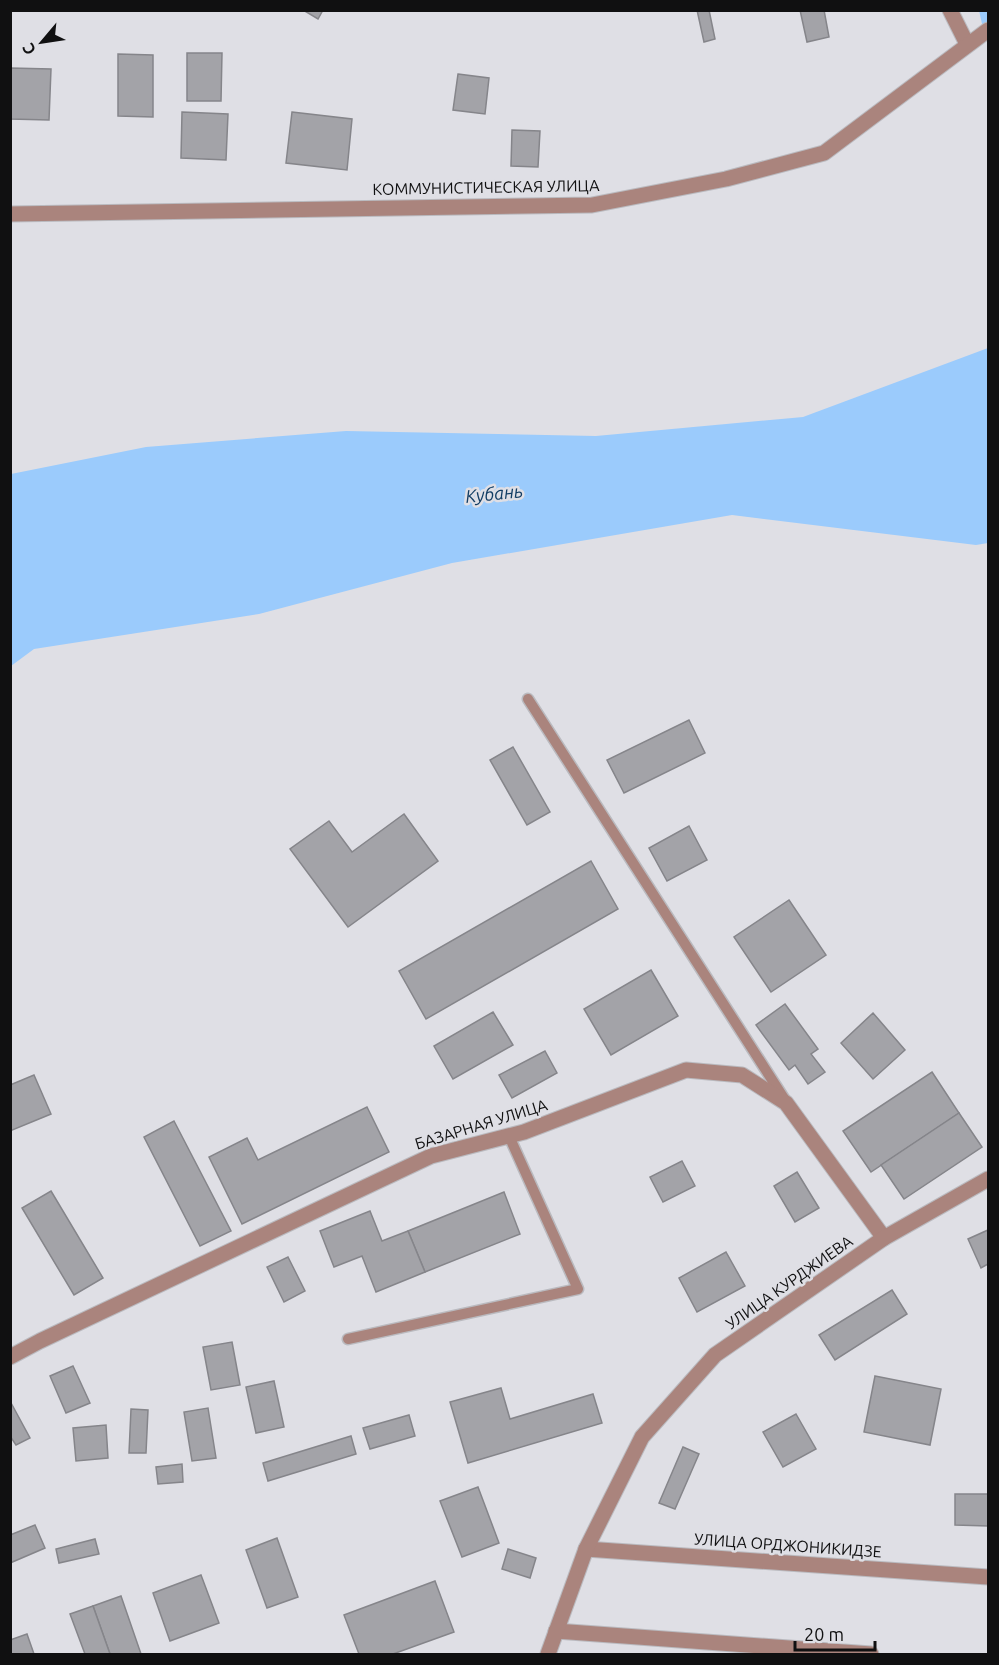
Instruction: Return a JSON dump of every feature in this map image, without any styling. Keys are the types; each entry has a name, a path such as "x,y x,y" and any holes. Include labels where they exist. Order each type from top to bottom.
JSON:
{"street":[{"path":"950,10 968,44"},
{"name":"КОММУНИСТИЧЕСКАЯ УЛИЦА","path":"10,214 592,205 726,179 824,153 988,30"},
{"name":"БАЗАРНАЯ УЛИЦА","path":"10,1357 39,1341 431,1156 509,1136 686,1070 742,1075 786,1103 884,1238"},
{"name":"УЛИЦА КУРДЖИЕВА","path":"586,1549 642,1437 715,1355 884,1238 988,1179"},
{"path":"548,1654 586,1549"},
{"name":"УЛИЦА ОРДЖОНИКИДЗЕ","path":"586,1549 988,1577"},
{"path":"556,1631 748,1650 872,1654"}],"lane":[{"path":"528,699 786,1103"},
{"path":"348,1339 578,1289 509,1136"}],"water":[{"name":"Кубань","path":"988,348 988,543 976,545 732,515 452,563 259,614 34,649 11,666 11,474 146,447 346,431 596,436 803,417"}],"building":[{"path":"303,10 323,10 318,19"},
{"path":"697,10 709,10 715,39 704,42"},
{"path":"800,10 824,10 829,37 807,42"},
{"path":"187,53 222,53 221,101 187,101"},
{"path":"118,54 153,55 153,117 118,116"},
{"path":"10,68 51,69 49,120 10,119"},
{"path":"458,74 489,78 485,114 453,110"},
{"path":"182,112 228,114 226,160 181,158"},
{"path":"292,112 352,119 347,170 286,163"},
{"path":"512,130 540,131 538,167 511,166"},
{"path":"689,720 705,753 624,793 607,760"},
{"path":"513,747 550,812 527,825 490,760"},
{"path":"404,814 438,861 348,927 290,849 329,821 352,852"},
{"path":"689,826 707,860 667,881 649,848"},
{"path":"591,861 618,909 426,1019 399,971"},
{"path":"789,900 826,955 771,992 734,937"},
{"path":"651,970 678,1016 611,1055 584,1009"},
{"path":"785,1004 818,1049 811,1054 825,1072 808,1084 795,1065 789,1070 756,1025"},
{"path":"493,1012 513,1045 453,1079 434,1046"},
{"path":"873,1013 905,1050 873,1079 841,1043"},
{"path":"545,1051 557,1073 512,1098 499,1075"},
{"path":"932,1072 959,1113 871,1172 843,1131"},
{"path":"34,1075 51,1114 10,1131 10,1085"},
{"path":"367,1107 389,1152 242,1224 209,1157 247,1138 258,1160"},
{"path":"959,1113 982,1147 904,1199 881,1165"},
{"path":"174,1121 231,1231 200,1246 144,1137"},
{"path":"682,1161 695,1186 663,1202 650,1177"},
{"path":"797,1172 819,1208 795,1222 774,1186"},
{"path":"51,1191 103,1278 74,1295 22,1208"},
{"path":"504,1192 520,1234 425,1272 408,1231"},
{"path":"370,1211 382,1241 408,1231 425,1272 376,1292 362,1256 334,1267 320,1231"},
{"path":"988,1230 988,1264 981,1268 968,1239"},
{"path":"726,1252 745,1286 697,1312 679,1278"},
{"path":"288,1257 305,1291 284,1302 267,1267"},
{"path":"892,1290 907,1314 835,1360 819,1335"},
{"path":"232,1342 240,1385 211,1390 203,1347"},
{"path":"73,1366 90,1403 66,1413 50,1376"},
{"path":"875,1376 941,1389 930,1445 864,1432"},
{"path":"274,1381 284,1427 256,1433 246,1387"},
{"path":"501,1388 510,1419 593,1394 602,1423 468,1463 450,1402"},
{"path":"10,1401 30,1438 16,1445 10,1436"},
{"path":"208,1408 216,1458 192,1461 184,1412"},
{"path":"131,1409 148,1410 146,1453 129,1453"},
{"path":"796,1414 816,1449 783,1467 763,1432"},
{"path":"409,1415 415,1436 370,1449 363,1428"},
{"path":"106,1425 108,1458 76,1461 73,1428"},
{"path":"351,1436 356,1454 268,1481 263,1463"},
{"path":"683,1447 699,1454 675,1509 659,1503"},
{"path":"182,1464 183,1482 158,1484 156,1467"},
{"path":"478,1487 499,1543 462,1557 440,1501"},
{"path":"955,1494 988,1494 988,1526 955,1525"},
{"path":"35,1525 45,1548 10,1563 10,1535"},
{"path":"277,1538 298,1597 267,1608 246,1550"},
{"path":"95,1539 99,1554 59,1563 56,1549"},
{"path":"508,1549 536,1558 530,1578 502,1569"},
{"path":"201,1575 219,1623 170,1641 153,1593"},
{"path":"435,1581 454,1632 393,1654 359,1654 344,1615"},
{"path":"121,1596 141,1654 110,1654 93,1606"},
{"path":"93,1606 110,1654 85,1654 70,1614"},
{"path":"27,1634 34,1654 10,1654 10,1640"}],"waterway":[{"path":"983,10 988,32"}]}
